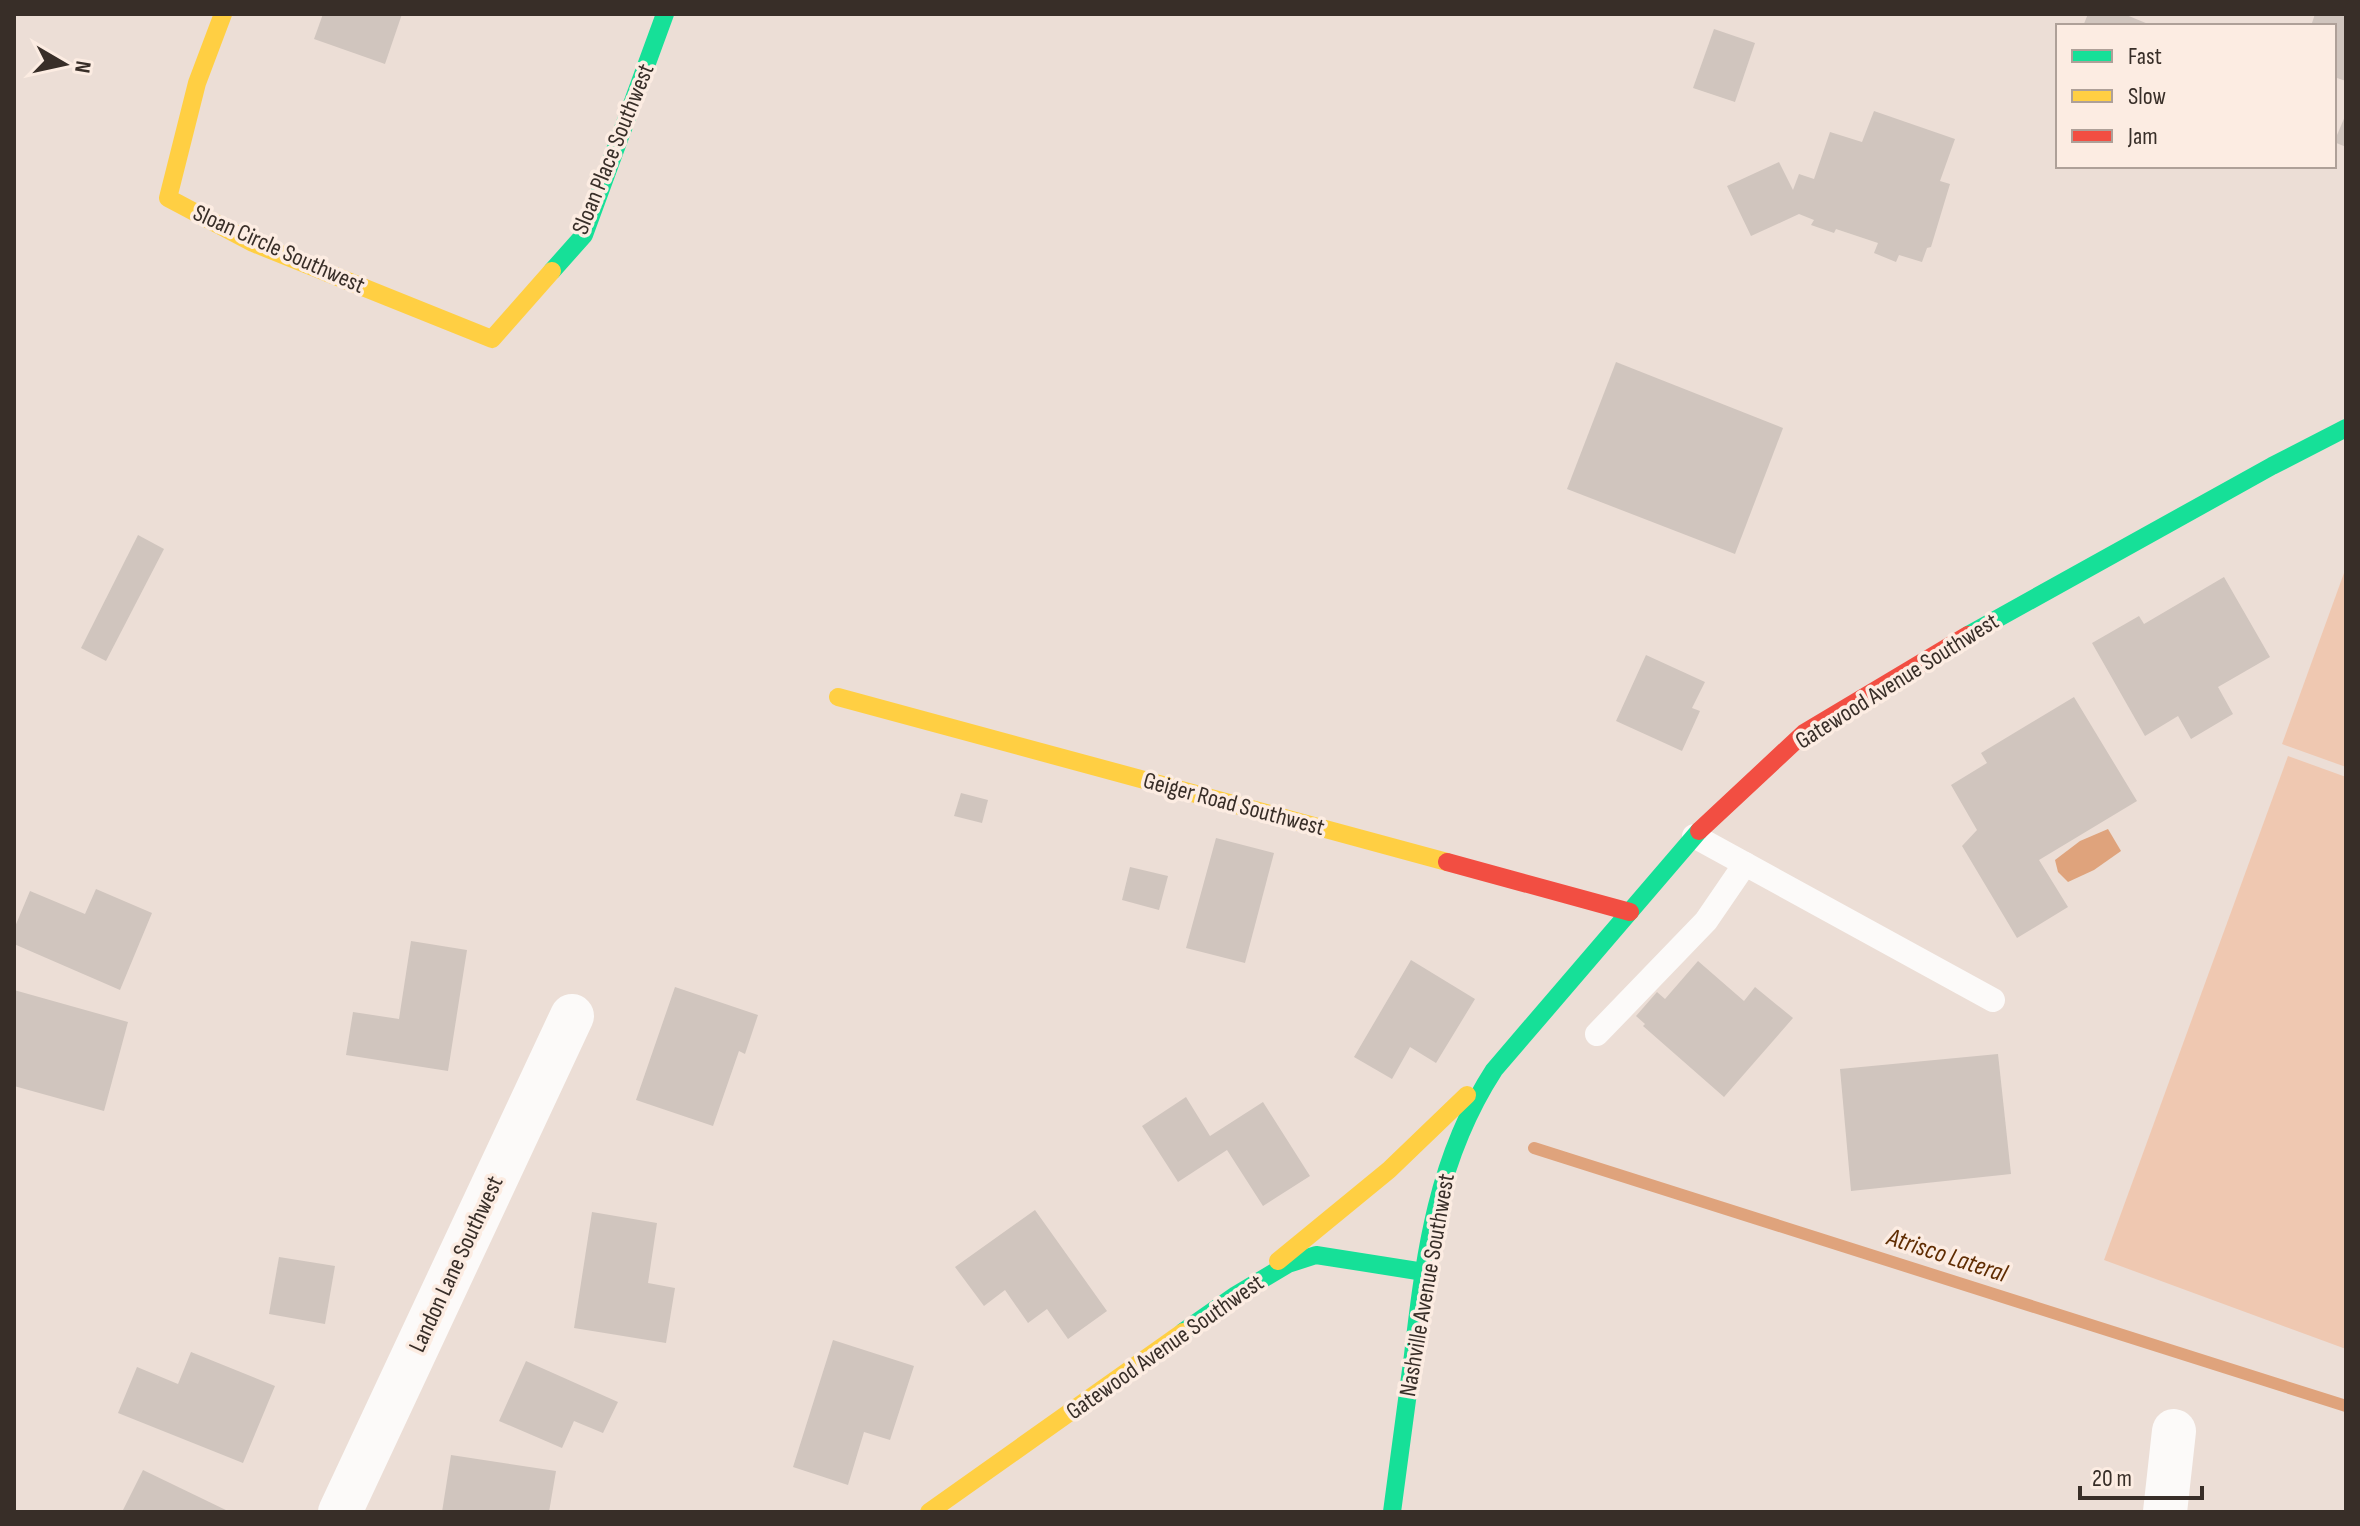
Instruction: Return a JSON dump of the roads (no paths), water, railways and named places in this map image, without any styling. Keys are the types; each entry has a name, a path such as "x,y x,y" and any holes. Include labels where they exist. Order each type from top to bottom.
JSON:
{"street":[{"name":"Sloan Circle Southwest","path":"223,14 197,83 168,198 253,243 436,316"},
{"name":"Sloan Place Southwest","path":"436,316 492,339 584,235 665,14"},
{"name":"Gatewood Avenue Southwest","path":"1494,1070 1694,836 1804,733 1982,627 2346,428"},
{"name":"Geiger Road Southwest","path":"838,697 1630,912"},
{"name":"Landon Lane Southwest","path":"340,1512 572,1016"},
{"name":"Nashville Avenue Southwest","path":"1392,1512 1436,1205 1460,1123 1475,1095 1494,1070"},
{"path":"1236,1295 1389,1170 1494,1070"},
{"name":"Gatewood Avenue Southwest","path":"929,1512 1236,1295 1288,1264 1316,1255 1424,1272"},
{"path":"2165,1512 2174,1431"}],"lane":[{"path":"1694,836 1993,1000"},
{"path":"1597,1034 1706,921 1745,864"}],"waterway":[{"name":"Atrisco Lateral","path":"1534,1148 2346,1406"}]}
